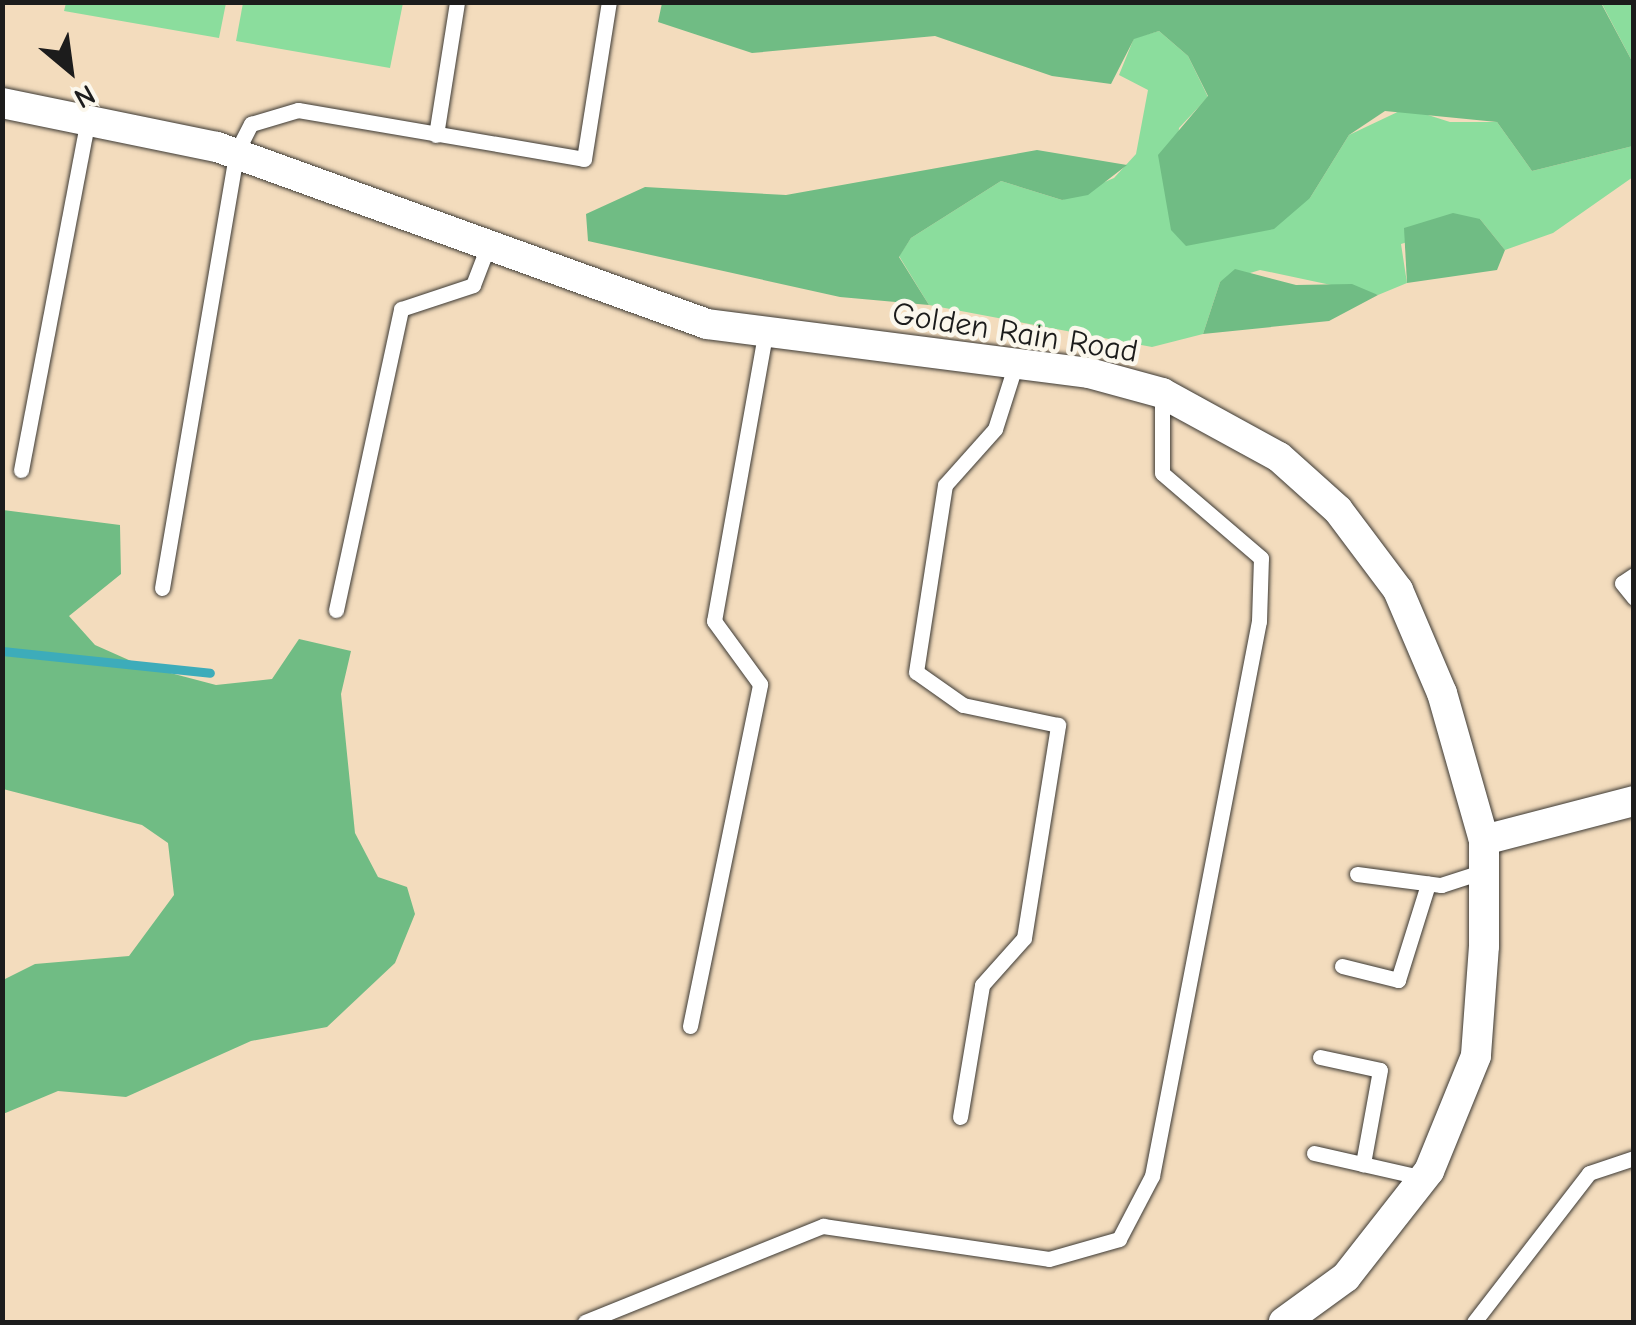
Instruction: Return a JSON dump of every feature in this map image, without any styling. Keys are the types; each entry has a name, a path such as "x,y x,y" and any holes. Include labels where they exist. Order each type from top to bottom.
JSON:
{"street":[{"name":"Golden Rain Road","path":"2,102 236,153 638,306 765,334 1016,363 1162,392 1280,457 1376,557 1417,624 1484,856 1476,1056 1424,1178 1346,1278 1284,1322"},
{"path":"1484,856 1634,800"}],"lane":[{"path":"436,135 457,2"},
{"path":"162,588 236,153 251,124 298,110 584,158 609,2"},
{"path":"21,470 88,120"},
{"path":"336,610 401,309 472,285 487,249"},
{"path":"690,1026 760,684 714,621 765,334"},
{"path":"960,1116 982,984 1024,938 1058,725 963,705 916,672 945,485 995,429 1016,363"},
{"path":"585,1322 823,1226 1049,1260 1119,1239 1152,1176 1260,622 1261,558 1162,473 1162,392"},
{"path":"1634,574 1622,583 1634,598"},
{"path":"1358,874 1428,884 1484,856"},
{"path":"1342,966 1398,980 1428,884"},
{"path":"1320,1057 1380,1070 1363,1164"},
{"path":"1314,1153 1424,1178"},
{"path":"1474,1322 1589,1173 1634,1158"}],"green space":[{"path":"66,2 226,3 219,38 64,11"},
{"path":"243,3 403,3 390,68 236,41"},
{"path":"662,3 1601,3 1633,63 1633,146 1532,171 1497,122 1385,111 1349,135 1310,198 1274,229 1186,246 1171,230 1158,155 1208,96 1188,56 1159,31 1134,39 1111,84 1052,76 935,36 752,53 658,22"},
{"path":"1633,3 1633,63 1602,4"},
{"path":"1159,31 1188,56 1208,97 1179,128 1171,230 1310,198 1349,135 1406,108 1450,122 1497,122 1532,171 1633,146 1633,177 1553,233 1505,250 1480,219 1401,244 1407,283 1378,295 1260,270 1220,282 1203,334 1152,347 929,305 899,256 911,238 1001,181 1062,200 1114,178 1136,154 1148,90 1119,75 1134,38"},
{"path":"1037,150 1127,165 1088,195 1062,200 1001,181 911,238 899,257 929,305 840,297 588,241 586,214 645,187 786,195"},
{"path":"1453,213 1480,219 1505,250 1497,270 1407,283 1404,228"},
{"path":"1235,269 1296,285 1352,284 1378,295 1329,321 1203,334 1220,282"},
{"path":"3,510 120,525 121,574 69,616 95,645 140,665 216,685 272,679 299,639 351,651 341,694 355,833 378,877 407,887 415,914 395,963 327,1027 251,1041 126,1097 58,1091 3,1114 3,980 35,964 129,956 174,895 168,843 142,825 3,789"}],"waterway":[{"path":"2,651 210,673"}]}
